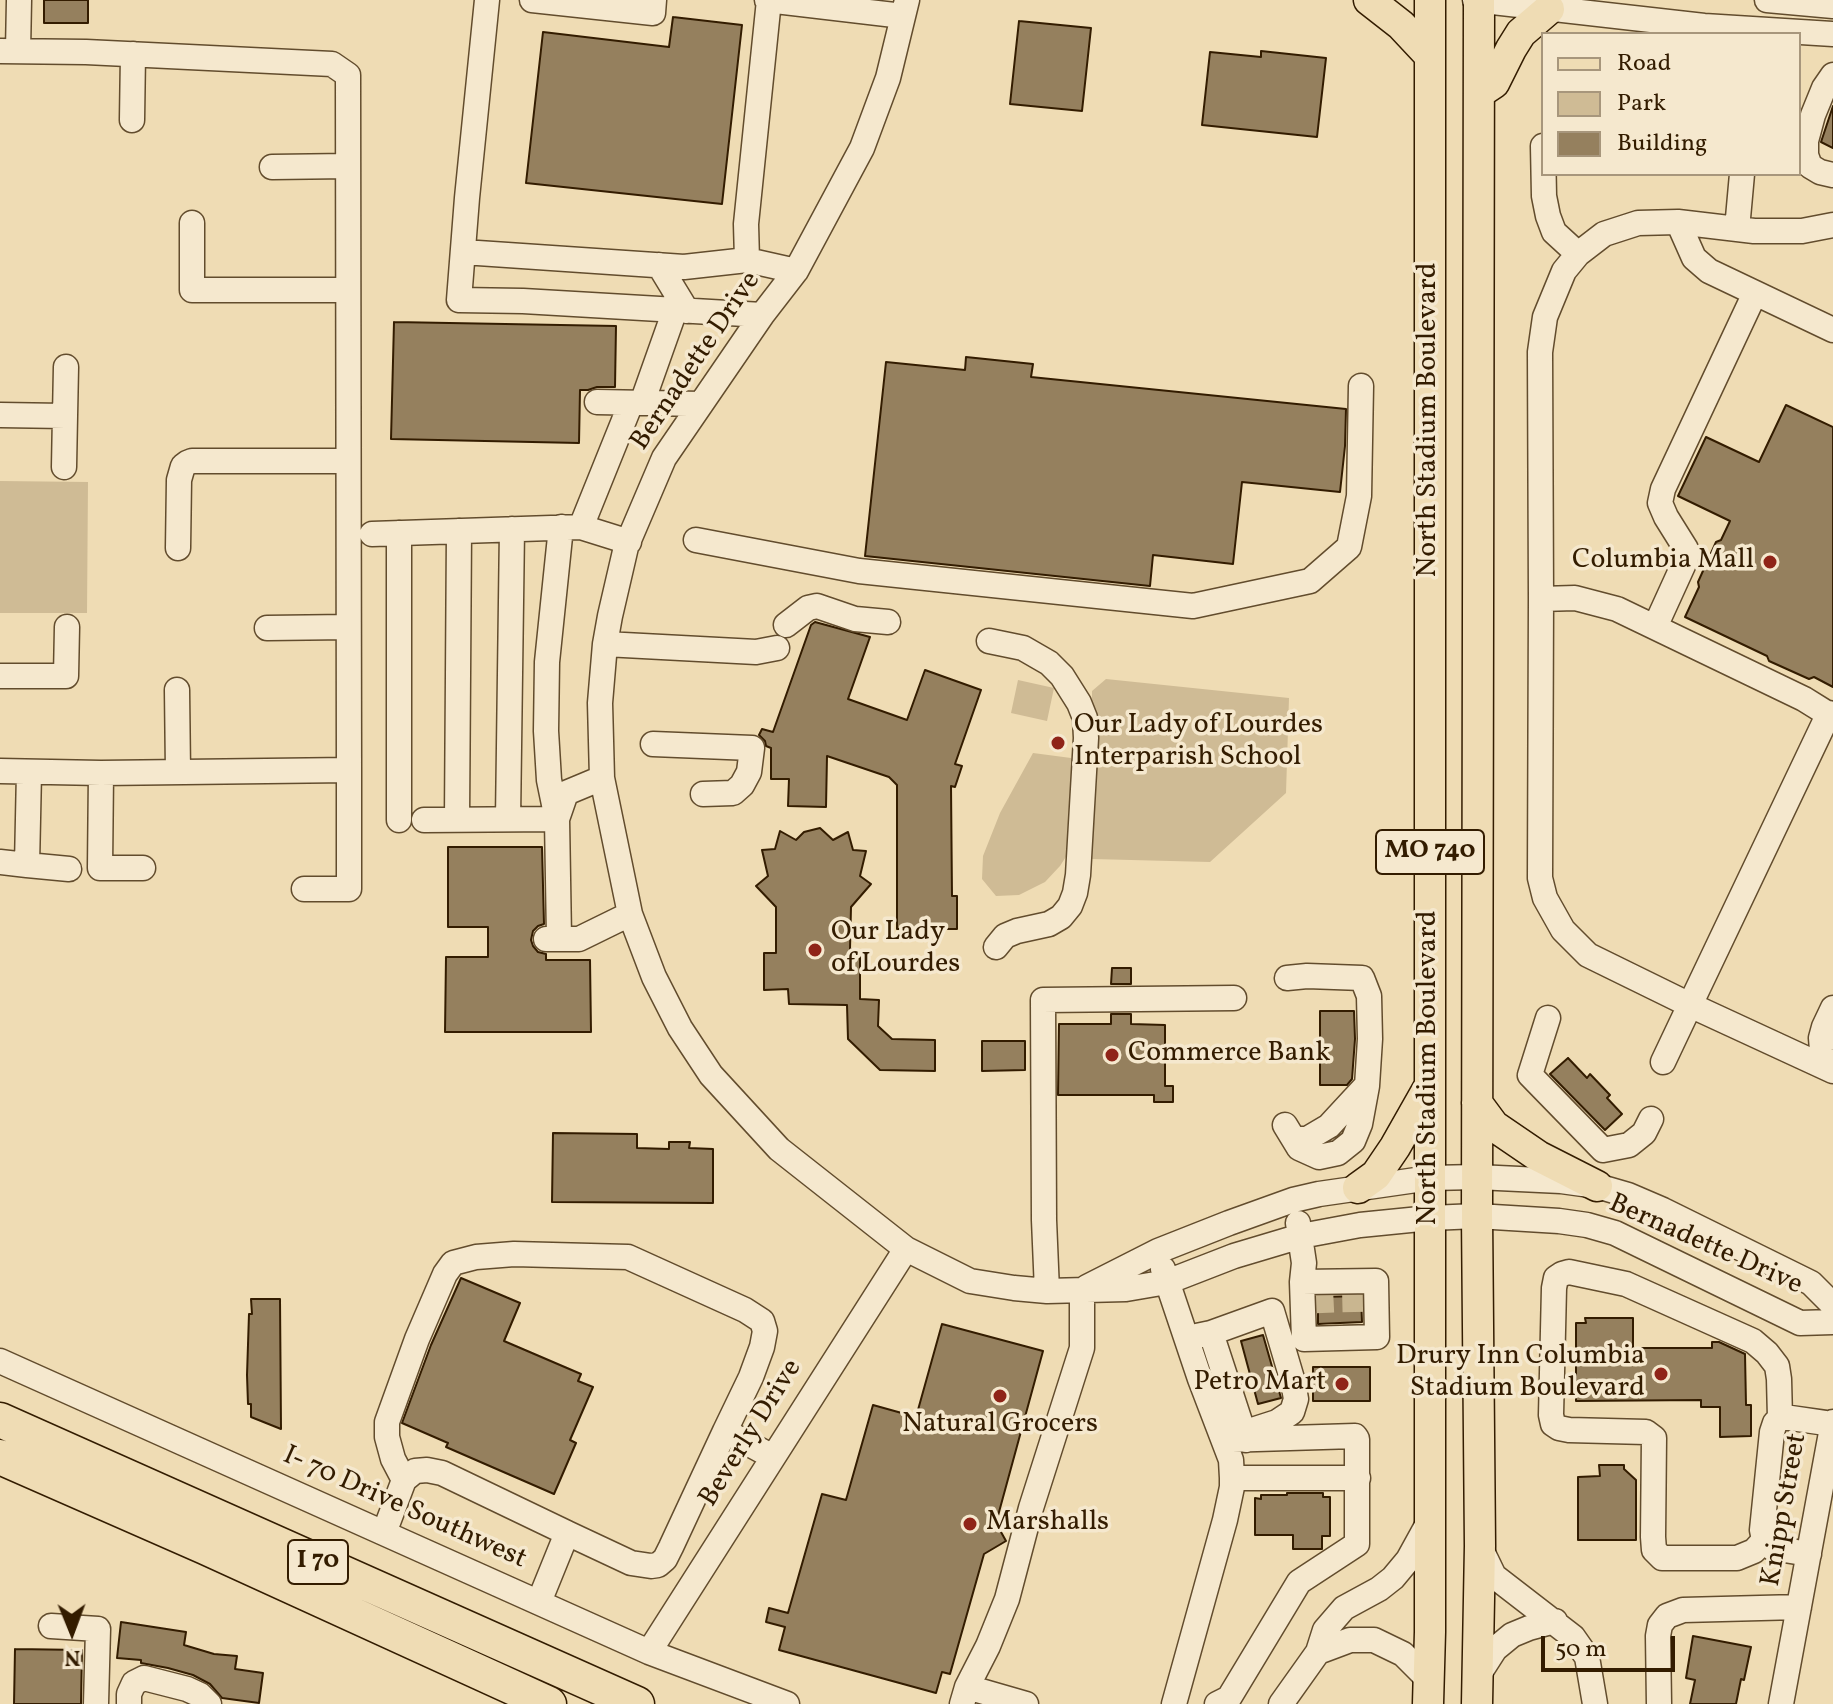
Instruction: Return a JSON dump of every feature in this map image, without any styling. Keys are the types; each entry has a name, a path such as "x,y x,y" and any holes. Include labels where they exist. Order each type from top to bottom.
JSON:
{"highway":[{"name":"I 70","path":"0,1420 641,1703"},
{"name":"I 70","path":"0,1457 549,1704"}],"main road":[{"path":"1369,0 1401,25 1430,56"},
{"name":"North Stadium Boulevard","path":"1428,1692 1430,0"},
{"name":"North Stadium Boulevard","path":"1478,0 1478,1689"},
{"path":"1479,93 1494,83 1521,33 1549,9"},
{"path":"1358,1188 1376,1175 1430,1085"},
{"path":"1477,1103 1494,1126 1538,1156 1597,1186"}],"street":[{"path":"19,0 9,51 332,64 348,75 349,889 304,889"},
{"path":"487,0 459,300 762,315"},
{"path":"532,0 653,13 654,0"},
{"path":"747,260 746,224 768,0 905,8"},
{"path":"1478,0 1549,9 1596,24 1704,26 1778,32"},
{"path":"1767,0 1833,6"},
{"name":"Bernadette Drive","path":"905,8 888,78 862,148 796,271 762,315 664,458 629,542 605,644 600,703 602,778 630,914 654,977 680,1028 711,1075 779,1149 906,1249 970,1281 1047,1291 1126,1289 1167,1282 1234,1256 1301,1236 1360,1225 1477,1216 1559,1221 1615,1233 1800,1323 1833,1322"},
{"path":"1801,33 1833,34"},
{"path":"132,120 133,54"},
{"path":"1833,75 1824,88 1806,141 1810,166 1833,175"},
{"path":"272,167 348,166"},
{"path":"1544,176 1544,196 1554,232 1578,254"},
{"path":"1726,176 1730,228"},
{"path":"1730,228 1742,176"},
{"path":"1678,222 1694,258 1709,271 1833,330"},
{"path":"1833,225 1802,231 1754,231 1678,222 1638,223 1604,234 1578,254 1564,271 1545,317 1540,352 1540,878 1545,898 1563,930 1588,955 1833,1069"},
{"path":"192,223 192,290 348,290"},
{"path":"463,252 684,267 747,260 796,271"},
{"path":"659,265 681,310"},
{"path":"1655,627 1686,559 1686,549 1660,503 1663,489 1755,293"},
{"path":"630,914 579,939 553,939 557,819 549,780 547,662 571,527 681,310"},
{"path":"64,467 66,367"},
{"path":"696,540 859,571 1193,606 1310,581 1349,547 1359,496 1361,386"},
{"path":"597,402 701,404"},
{"path":"0,415 65,416"},
{"path":"178,548 179,480 187,463 348,461"},
{"path":"372,534 571,527 629,542"},
{"path":"508,819 512,529"},
{"path":"457,819 459,531"},
{"path":"399,533 399,820"},
{"path":"1541,599 1575,598 1617,609 1790,692 1831,715 1663,1062"},
{"path":"786,625 808,608 817,606 855,619 888,622"},
{"path":"0,676 66,676 67,627"},
{"path":"267,628 348,627"},
{"path":"989,641 1023,648 1049,663 1062,676 1079,703 1085,718 1086,738 1078,875 1070,906 1061,917 1049,924 1005,936 996,947"},
{"path":"605,644 756,652 777,648"},
{"path":"177,690 178,772"},
{"path":"653,744 752,748 749,772 742,785 733,793 703,794"},
{"path":"0,771 349,770"},
{"path":"27,865 29,772"},
{"path":"101,773 100,868 143,868"},
{"path":"557,819 566,793 602,778"},
{"path":"424,820 557,819"},
{"path":"0,862 69,869"},
{"path":"1287,978 1362,978 1369,996 1370,1039 1367,1084 1360,1124 1353,1141 1338,1153 1319,1157 1299,1148 1289,1132"},
{"path":"1047,1291 1043,1000 1234,998"},
{"path":"1833,1008 1821,1038 1822,1050 1833,1069"},
{"path":"1548,1018 1530,1075 1603,1150 1629,1145 1644,1133 1651,1119"},
{"name":"Bernadette Drive","path":"1082,1291 1158,1251 1293,1200 1430,1178 1477,1177 1561,1181 1597,1186 1628,1195 1811,1283 1833,1305"},
{"path":"1293,1200 1304,1263 1315,1284 1304,1339 1324,1334 1377,1337 1376,1281 1354,1285 1315,1284"},
{"name":"Beverly Drive","path":"649,1652 906,1249"},
{"path":"1158,1251 1187,1338 1238,1438 1231,1460 1232,1487 1225,1520 1176,1704"},
{"path":"384,1533 404,1480 415,1471 427,1470 442,1473 631,1563 658,1565 671,1547 751,1377 762,1347 765,1331 762,1321 745,1310 628,1257 514,1254 476,1257 453,1263 445,1274 417,1339 387,1422 387,1437 393,1459 404,1480"},
{"path":"1764,1540 1754,1551 1737,1558 1662,1558 1654,1550 1653,1537 1654,1438 1646,1432 1569,1430 1553,1424 1553,1304 1556,1278 1569,1272 1626,1284 1753,1341 1777,1366 1780,1418"},
{"path":"1026,1704 965,1696 1007,1599 1031,1508 1082,1348 1082,1291"},
{"path":"1187,1338 1211,1333 1272,1311 1296,1399 1292,1412 1277,1422 1238,1438"},
{"path":"1211,1333 1224,1410"},
{"name":"I- 70 Drive Southwest","path":"0,1361 649,1652 787,1704"},
{"path":"1809,1554 1772,1548 1764,1540 1762,1530 1772,1432 1780,1418 1833,1423"},
{"name":"Knipp Street","path":"1781,1704 1833,1423"},
{"path":"725,1431 773,1457"},
{"path":"1217,1704 1229,1698 1299,1582 1357,1544 1355,1436 1238,1438"},
{"path":"1232,1478 1358,1478"},
{"path":"1281,1704 1318,1652 1325,1630 1344,1608 1393,1578 1408,1560 1430,1520"},
{"path":"539,1602 567,1533"},
{"path":"1480,1546 1494,1576 1573,1637 1587,1657 1595,1704"},
{"path":"1659,1704 1658,1636 1660,1625 1667,1616 1683,1610 1799,1607"},
{"path":"1478,1689 1495,1649 1512,1635 1555,1621"},
{"path":"51,1626 98,1629 96,1704"},
{"path":"1318,1652 1350,1640 1374,1640 1403,1654 1428,1692"},
{"path":"129,1704 134,1683 144,1678 187,1689 209,1704"}],"green space":[{"path":"0,481 88,482 87,613 0,613"},
{"path":"1106,679 1289,698 1286,793 1210,862 1092,859 1092,691"},
{"path":"1018,680 1054,688 1047,721 1011,713"},
{"path":"1033,753 1071,758 1073,762 1069,852 1045,882 1019,895 996,896 982,879 983,856 1000,813"}],"building":[{"path":"44,0 88,0 88,23 44,23"},
{"path":"673,17 742,25 722,204 526,183 543,32 669,47"},
{"path":"1019,21 1091,28 1082,111 1010,104"},
{"path":"1261,51 1326,58 1317,137 1202,125 1210,52 1261,57"},
{"path":"1833,106 1833,148 1821,142"},
{"path":"394,322 616,326 615,387 580,390 579,443 391,439"},
{"path":"966,357 1033,364 1031,377 1346,409 1340,492 1242,482 1233,564 1153,555 1150,586 865,556 886,362 965,370"},
{"name":"Columbia Mall","path":"1786,405 1833,427 1833,687 1769,661 1767,656 1685,617 1716,542 1721,540 1730,521 1678,496 1706,437 1759,462"},
{"path":"815,622 870,637 848,699 907,720 925,670 981,690 955,764 962,766 955,787 951,786 952,896 957,896 957,929 897,929 897,785 889,777 827,756 826,807 788,806 789,779 771,779 771,748 759,735 762,729 773,732 811,625"},
{"name":"Our Lady of Lourdes","path":"820,828 833,840 848,832 853,850 866,851 860,876 871,884 851,907 850,949 860,951 860,999 879,1000 878,1026 892,1039 935,1040 935,1071 880,1070 848,1039 847,1005 789,1004 788,989 764,990 764,953 776,953 776,907 756,886 768,876 762,850 775,849 780,831 796,840 804,832"},
{"path":"448,847 542,847 544,924 533,931 531,940 538,952 546,954 546,960 590,960 591,1032 445,1032 446,957 488,957 488,927 448,927"},
{"path":"1112,968 1131,968 1131,984 1111,984"},
{"path":"1320,1011 1354,1011 1352,1079 1347,1085 1320,1085"},
{"name":"Commerce Bank","path":"1111,1014 1131,1014 1131,1024 1165,1025 1165,1086 1173,1086 1173,1102 1154,1102 1154,1095 1058,1095 1059,1024 1111,1024"},
{"path":"982,1041 1025,1041 1025,1070 982,1071"},
{"path":"1568,1058 1587,1078 1590,1074 1610,1095 1607,1098 1622,1114 1605,1130 1550,1074"},
{"path":"553,1133 637,1134 637,1148 669,1149 669,1142 690,1142 689,1148 713,1149 713,1203 552,1202"},
{"path":"461,1278 520,1303 504,1341 581,1374 578,1381 593,1387 570,1440 576,1443 554,1494 446,1447 448,1443 402,1423 431,1345"},
{"path":"1361,1296 1362,1322 1318,1324 1318,1297"},
{"path":"251,1299 280,1299 281,1429 251,1417 251,1404 248,1404"},
{"name":"Drury Inn Columbia Stadium Boulevard","path":"1585,1318 1633,1318 1633,1348 1712,1348 1712,1342 1719,1342 1745,1354 1746,1405 1751,1405 1751,1436 1720,1437 1720,1407 1701,1407 1701,1400 1576,1401 1576,1323 1586,1323"},
{"path":"942,1324 1043,1351 996,1523 1006,1541 984,1554 950,1674 942,1672 936,1693 779,1650 785,1627 766,1622 769,1608 788,1613 822,1494 846,1500 873,1405 916,1417"},
{"path":"1263,1335 1281,1398 1258,1404 1241,1341"},
{"name":"Petro Mart","path":"1313,1367 1370,1367 1370,1401 1313,1401"},
{"path":"1599,1465 1624,1465 1624,1469 1636,1480 1636,1540 1578,1540 1578,1477 1600,1476"},
{"path":"1287,1493 1323,1493 1323,1497 1330,1497 1330,1536 1322,1536 1322,1549 1293,1549 1293,1535 1255,1535 1255,1498"},
{"path":"121,1622 186,1632 184,1645 214,1654 237,1656 235,1669 263,1673 259,1703 222,1698 210,1684 193,1675 141,1663 141,1660 117,1658"},
{"path":"1693,1636 1751,1647 1736,1704 1690,1704 1695,1680 1686,1678"},
{"path":"15,1649 82,1650 81,1704 14,1704"}],"tunnel":[{"path":"1354,1288 1355,1330"},
{"path":"1321,1289 1323,1330"}],"place":[{"name":"Columbia Mall","path":"1770,562"},
{"name":"Our Lady of Lourdes Interparish School","path":"1058,743"},
{"name":"Our Lady of Lourdes","path":"815,950"},
{"name":"Commerce Bank","path":"1112,1055"},
{"name":"Drury Inn Columbia Stadium Boulevard","path":"1661,1374"},
{"name":"Petro Mart","path":"1342,1384"},
{"name":"Natural Grocers","path":"1000,1396"},
{"name":"Marshalls","path":"970,1524"}]}
